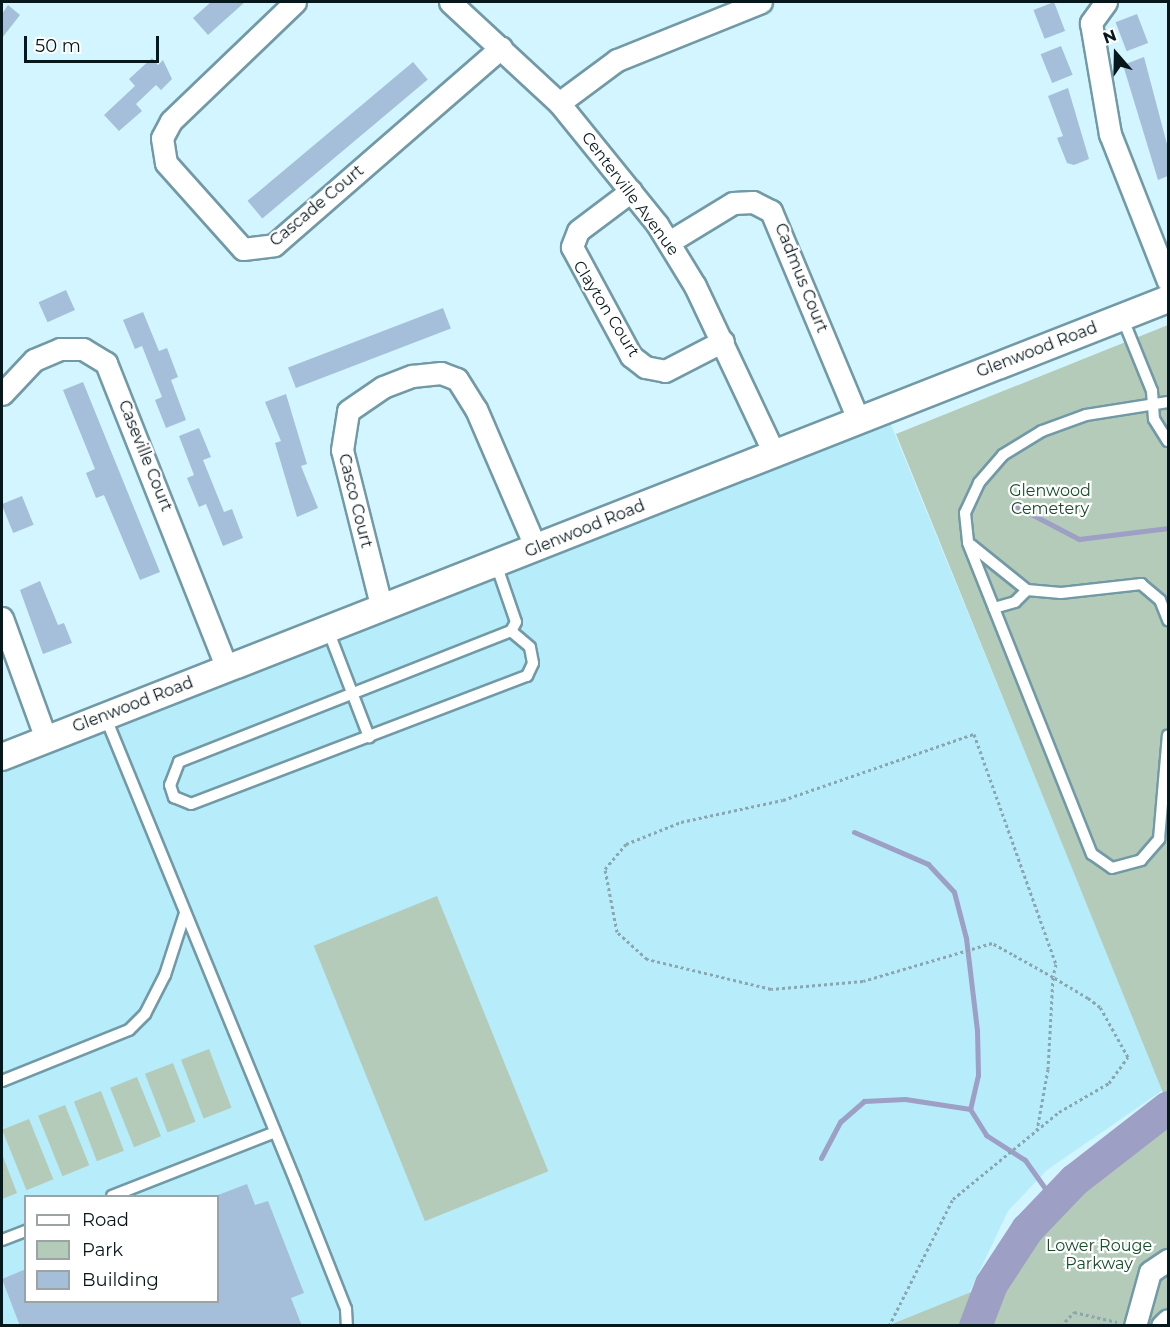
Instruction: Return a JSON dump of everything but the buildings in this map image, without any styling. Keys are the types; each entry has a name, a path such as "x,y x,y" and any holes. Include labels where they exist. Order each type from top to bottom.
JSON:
{"street":[{"name":"Cascade Court","path":"295,2 171,121 162,138 166,163 243,249 274,244 501,48"},
{"name":"Centerville Avenue","path":"450,2 559,103 631,191 669,242 723,341 775,455"},
{"path":"559,103 617,60 761,2"},
{"path":"1106,2 1091,23 1110,134 1168,281"},
{"name":"Clayton Court","path":"631,191 578,231 572,247 631,356 645,367 665,371 723,341"},
{"name":"Cadmus Court","path":"669,242 733,203 753,202 771,211 859,421"},
{"name":"Glenwood Road","path":"2,757 1168,299"},
{"name":"Caseville Court","path":"2,394 34,360 60,349 83,348 106,363 227,668"},
{"name":"Casco Court","path":"382,609 342,450 348,411 383,387 412,376 441,373 457,379 476,408 537,548"},
{"path":"2,618 46,739"},
{"path":"1135,1326 1150,1272 1168,1260"},
{"path":"1162,1326 1168,1320"}],"lane":[{"path":"1122,316 1153,401 1154,418 1168,441"},
{"path":"1168,402 1153,401 1086,415 1042,431 1003,455 979,483 965,513 968,543 1092,854 1112,868 1142,860 1159,839 1168,735"},
{"path":"968,543 1028,590 1060,592 1141,584 1160,600 1168,620"},
{"path":"496,564 516,622 511,631 178,762 170,785 174,797 191,804 527,676 533,663 530,647 511,631"},
{"path":"994,608 1015,602 1028,590"},
{"path":"328,629 369,737"},
{"path":"105,716 346,1309 347,1326"},
{"path":"2,1082 129,1029 145,1014 165,975 185,913"},
{"path":"117,1195 273,1133"},
{"path":"2,1240 24,1232"}],"path":[{"path":"889,1326 953,1199 1037,1130 1109,1083 1128,1057 1100,1007 1053,977 993,943 863,981 760,987 646,959 617,932 605,869 626,844 681,822 783,800 974,734 1056,963 1053,977 1048,1069 1037,1130"},
{"path":"1061,1326 1074,1312 1104,1316 1124,1326"}],"shaded area":[{"path":"889,420 1163,1090 1047,1170 1008,1211 969,1293 887,1326 2,1326 2,771"}],"green space":[{"name":"Glenwood Cemetery","path":"1168,325 1168,1105 896,434"},
{"path":"437,896 548,1171 425,1221 314,946"},
{"path":"209,1049 232,1108 204,1119 181,1060"},
{"path":"173,1063 196,1122 168,1133 145,1074"},
{"path":"137,1077 161,1136 134,1147 110,1088"},
{"path":"101,1091 124,1151 97,1161 74,1101"},
{"path":"65,1105 89,1165 62,1176 38,1116"},
{"name":"Lower Rouge Parkway","path":"1168,1107 1168,1325 887,1326 991,1284 1027,1229 1074,1180"},
{"path":"29,1119 53,1179 26,1190 2,1130"},
{"path":"2,1154 17,1193 2,1199"}],"waterway":[{"path":"1012,504 1079,539 1168,528"},
{"path":"854,832 928,864 954,892 966,938 977,1030 978,1075 970,1109 986,1135 1025,1160 1054,1201"},
{"path":"821,1158 840,1122 864,1101 905,1099 970,1109"},
{"path":"975,1326 991,1284 1027,1229 1074,1180 1168,1107"}]}
